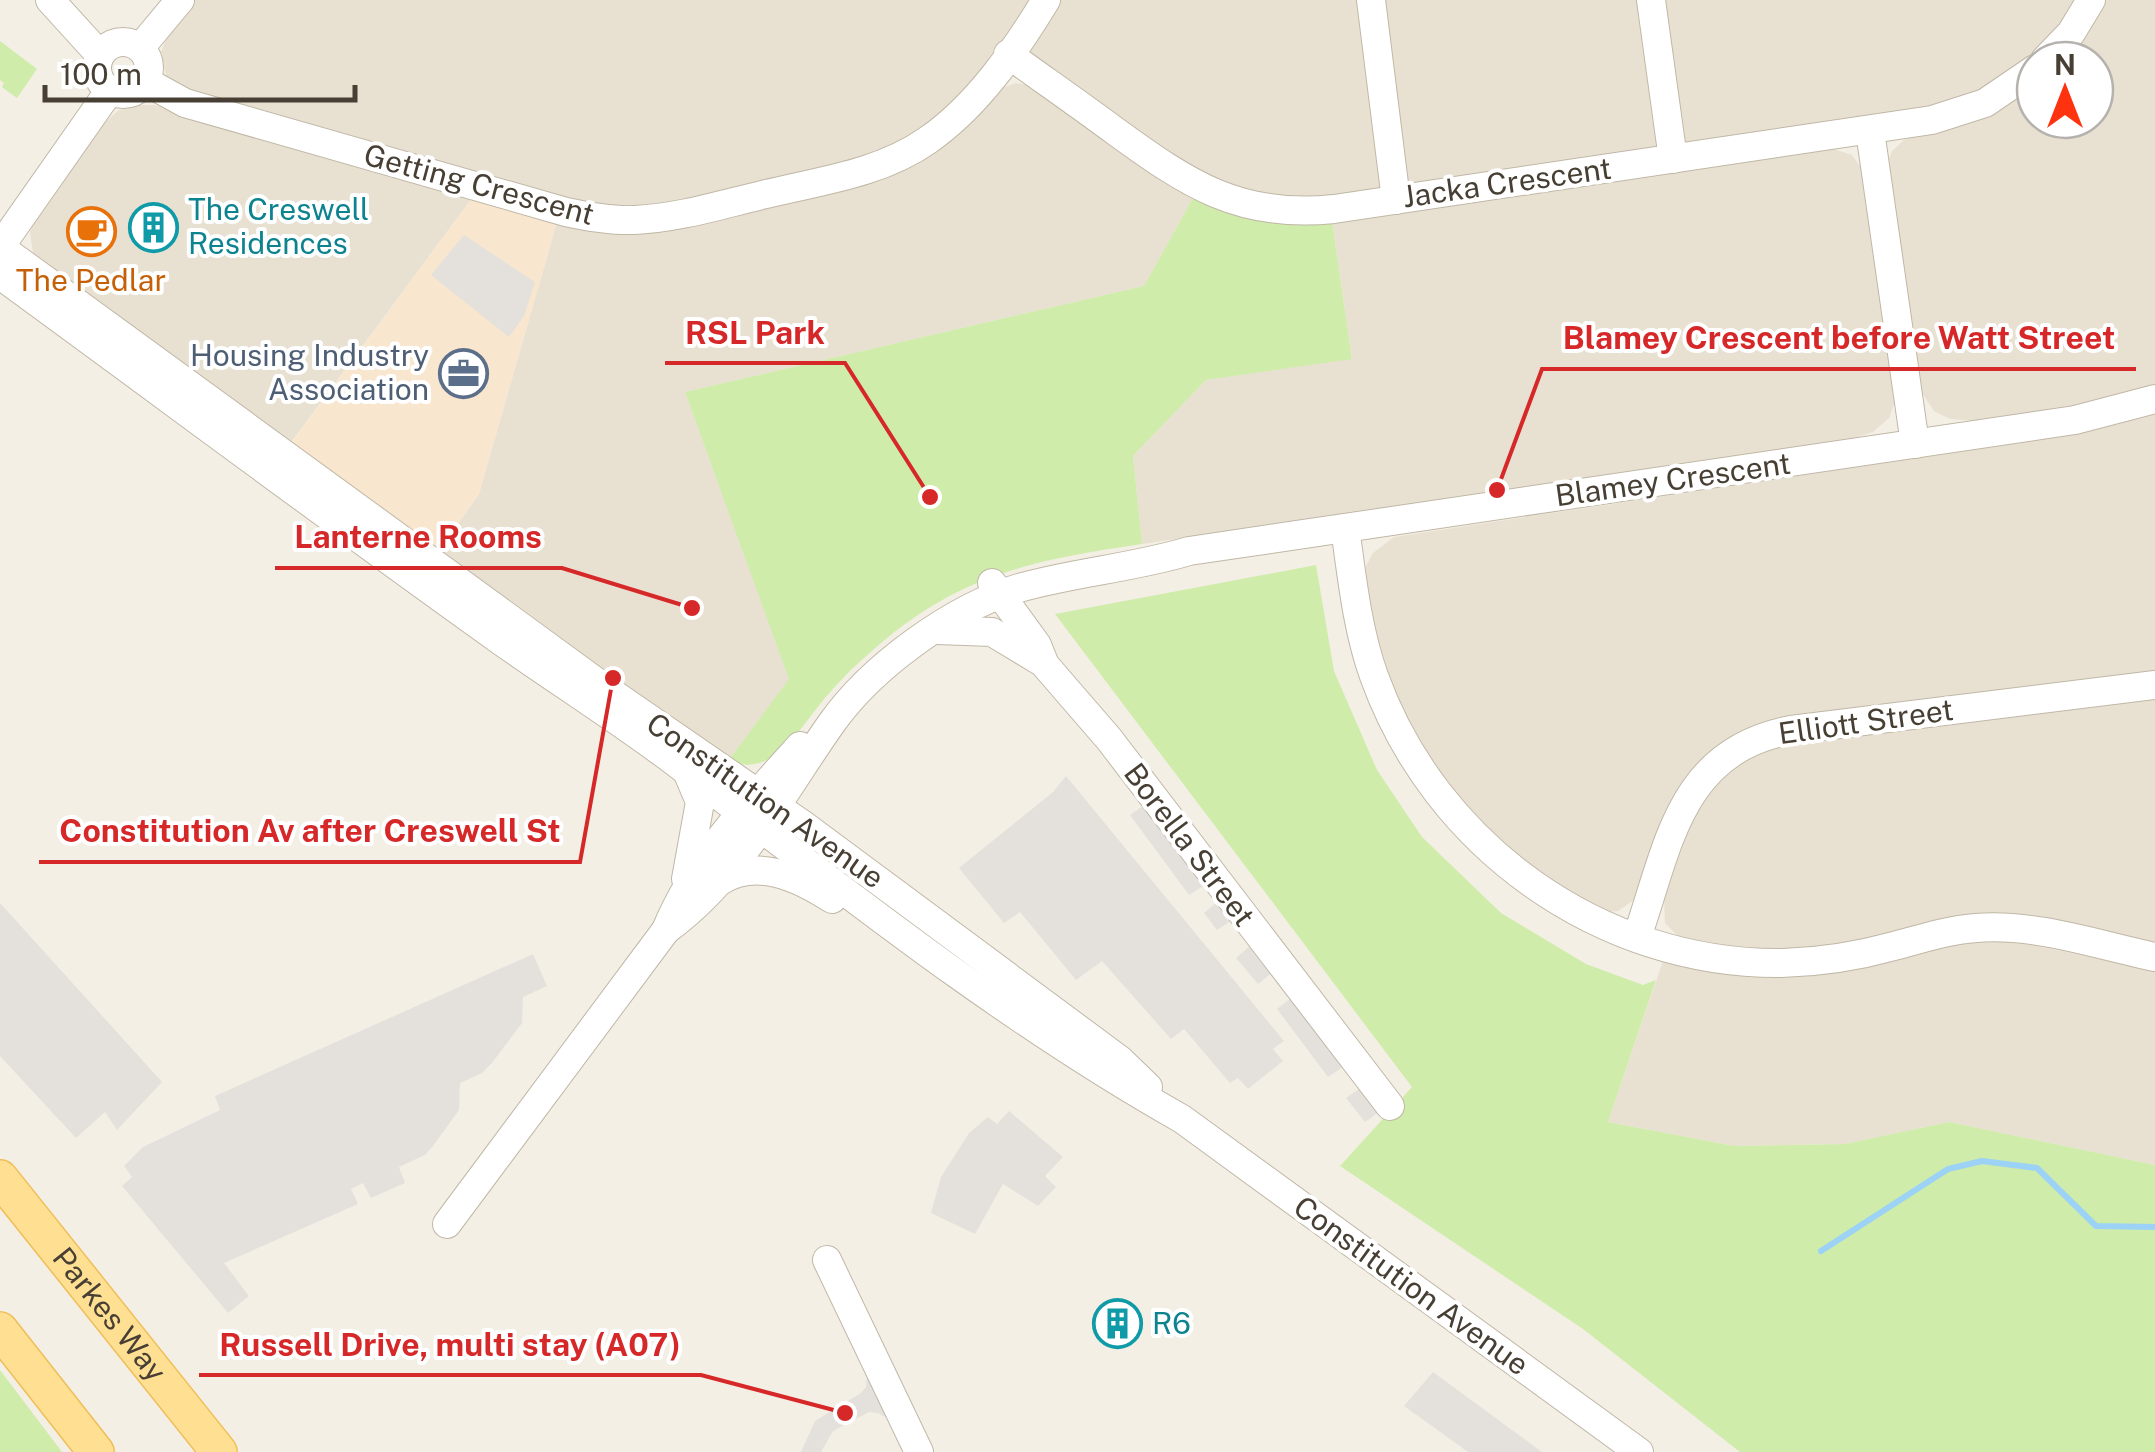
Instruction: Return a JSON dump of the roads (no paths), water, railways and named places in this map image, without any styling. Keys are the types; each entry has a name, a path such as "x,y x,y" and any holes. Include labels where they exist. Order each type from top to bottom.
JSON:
{"main road":[{"name":"Parkes Way","path":"0,1178 219,1452"},
{"path":"0,1330 96,1452"}],"street":[{"path":"50,0 100,56"},
{"path":"140,48 180,0"},
{"name":"Getting Crescent","path":"146,81 185,103 566,212 626,220 691,212 888,163 910,152 948,124 984,87 1046,0"},
{"path":"1371,0 1396,200"},
{"path":"1651,0 1673,158"},
{"path":"2064,40 2091,0"},
{"path":"118,42 140,48 148,60 146,81 134,92 118,94 110,90 99,79 100,56 118,42"},
{"name":"Jacka Crescent","path":"1008,54 1166,168 1212,194 1253,206 1296,212 1870,131 1970,109 2015,84"},
{"path":"0,247 110,90"},
{"path":"1870,131 1915,444"},
{"name":"Constitution Avenue","path":"0,247 676,763 759,811 905,934 1104,1075 1182,1119"},
{"name":"Constitution Avenue","path":"0,275 435,578 759,811 1105,1049 1182,1119 1639,1452"},
{"name":"Blamey Crescent","path":"759,811 832,704 868,666 932,616 996,589 1144,565 1189,552 2090,417 2155,399"},
{"path":"1345,528 1369,662 1384,702 1428,781 1471,833 1526,881 1581,915 1703,957 1780,963 1856,955 1964,929 2002,927 2155,957"},
{"name":"Blamey Crescent","path":"759,811 847,703 933,630 996,589"},
{"name":"Borella Street","path":"996,589 1037,645 1045,665 1109,740 1390,1106"},
{"path":"933,630 992,632 1045,665"},
{"name":"Elliott Street","path":"1637,937 1688,797 1716,763 1748,742 1791,730 2155,684"},
{"path":"666,930 680,899 700,802 694,784 676,763"},
{"path":"680,899 759,811"},
{"path":"712,888 759,811"},
{"path":"447,1224 666,930 733,874 760,870 803,882 872,924 905,934"},
{"path":"827,1260 919,1452"}],"waterway":[{"path":"1821,1251 1948,1169 1982,1161 2037,1168 2096,1226 2155,1227"}],"place":[{"name":"The Creswell Residences","path":"153,227"},
{"name":"The Pedlar","path":"91,232"},
{"name":"Housing Industry Association","path":"464,373"},
{"name":"Blamey Crescent before Watt Street","path":"1497,490"},
{"name":"RSL Park","path":"930,497"},
{"name":"Lanterne Rooms","path":"692,608"},
{"name":"Constitution Av after Creswell St","path":"613,678"},
{"name":"R6","path":"1117,1324"},
{"name":"Russell Drive, multi stay (A07)","path":"845,1413"}]}
